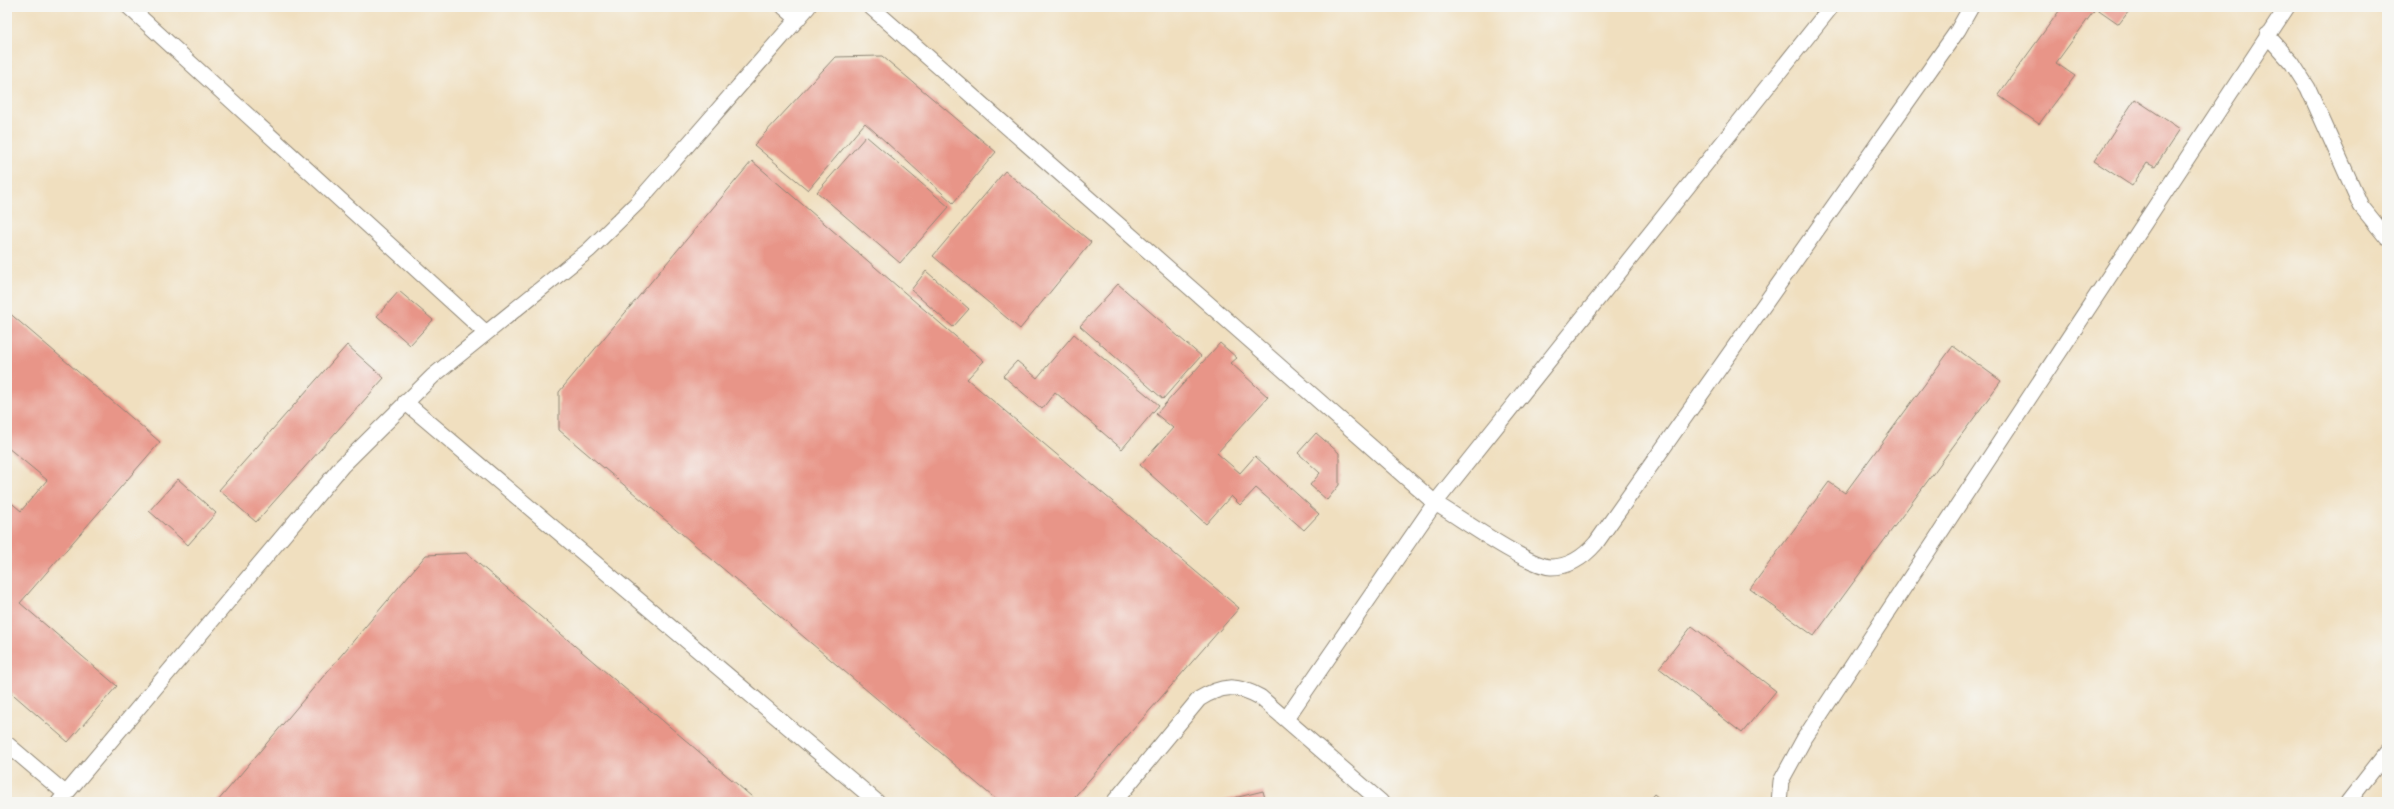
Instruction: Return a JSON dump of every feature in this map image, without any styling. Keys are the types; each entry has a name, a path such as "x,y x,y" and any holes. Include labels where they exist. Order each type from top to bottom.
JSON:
{"lane":[{"path":"129,7 485,332"},
{"path":"784,7 798,19"},
{"path":"7,744 63,798 342,466 405,402 485,332 539,292 589,250 637,203 808,7"},
{"path":"871,7 1435,503 1538,564 1551,567 1564,566 1587,554 1958,30 1971,7"},
{"path":"1286,719 1435,503 1831,7"},
{"path":"1779,802 1782,781 1804,739 2286,7"},
{"path":"2267,35 2292,63 2308,88 2361,206 2387,238"},
{"path":"405,402 877,802"},
{"path":"1114,802 1199,699 1213,691 1228,687 1245,689 1260,697 1381,802"},
{"path":"2348,802 2387,752"}],"building":[{"path":"2062,7 2132,7 2119,24 2096,8 2056,63 2075,76 2039,124 1998,95"},
{"path":"882,56 996,152 953,203 865,123 808,190 754,145 835,57"},
{"path":"2135,99 2180,129 2155,167 2147,163 2132,186 2094,161"},
{"path":"866,136 949,207 900,263 817,192"},
{"path":"752,161 984,361 967,379 1239,608 1070,802 999,802 559,430 559,392"},
{"path":"1005,171 1091,242 1020,329 933,256"},
{"path":"926,271 969,309 953,327 911,290"},
{"path":"1118,284 1201,356 1163,399 1080,326"},
{"path":"399,291 433,320 410,345 377,316"},
{"path":"7,311 160,442 20,603 117,686 68,742 7,689 7,499 21,511 47,480 7,447"},
{"path":"1074,334 1159,405 1122,449 1055,392 1042,409 1003,376 1017,361 1037,378"},
{"path":"1220,343 1237,358 1231,363 1268,397 1217,453 1240,473 1255,456 1319,514 1304,530 1256,488 1240,505 1231,496 1206,524 1140,465 1173,428 1156,414"},
{"path":"347,345 384,378 256,522 219,490"},
{"path":"1953,346 2001,381 1814,636 1750,589 1829,482 1845,493"},
{"path":"1316,433 1339,453 1339,485 1327,500 1310,485 1320,473 1298,453"},
{"path":"178,479 216,513 188,545 149,511"},
{"path":"466,553 758,802 217,802 426,555"},
{"path":"1692,626 1776,691 1742,733 1659,668"},
{"path":"1263,791 1266,802 1222,802 1222,801"},
{"path":"1654,794 1664,802 1647,802"}]}
